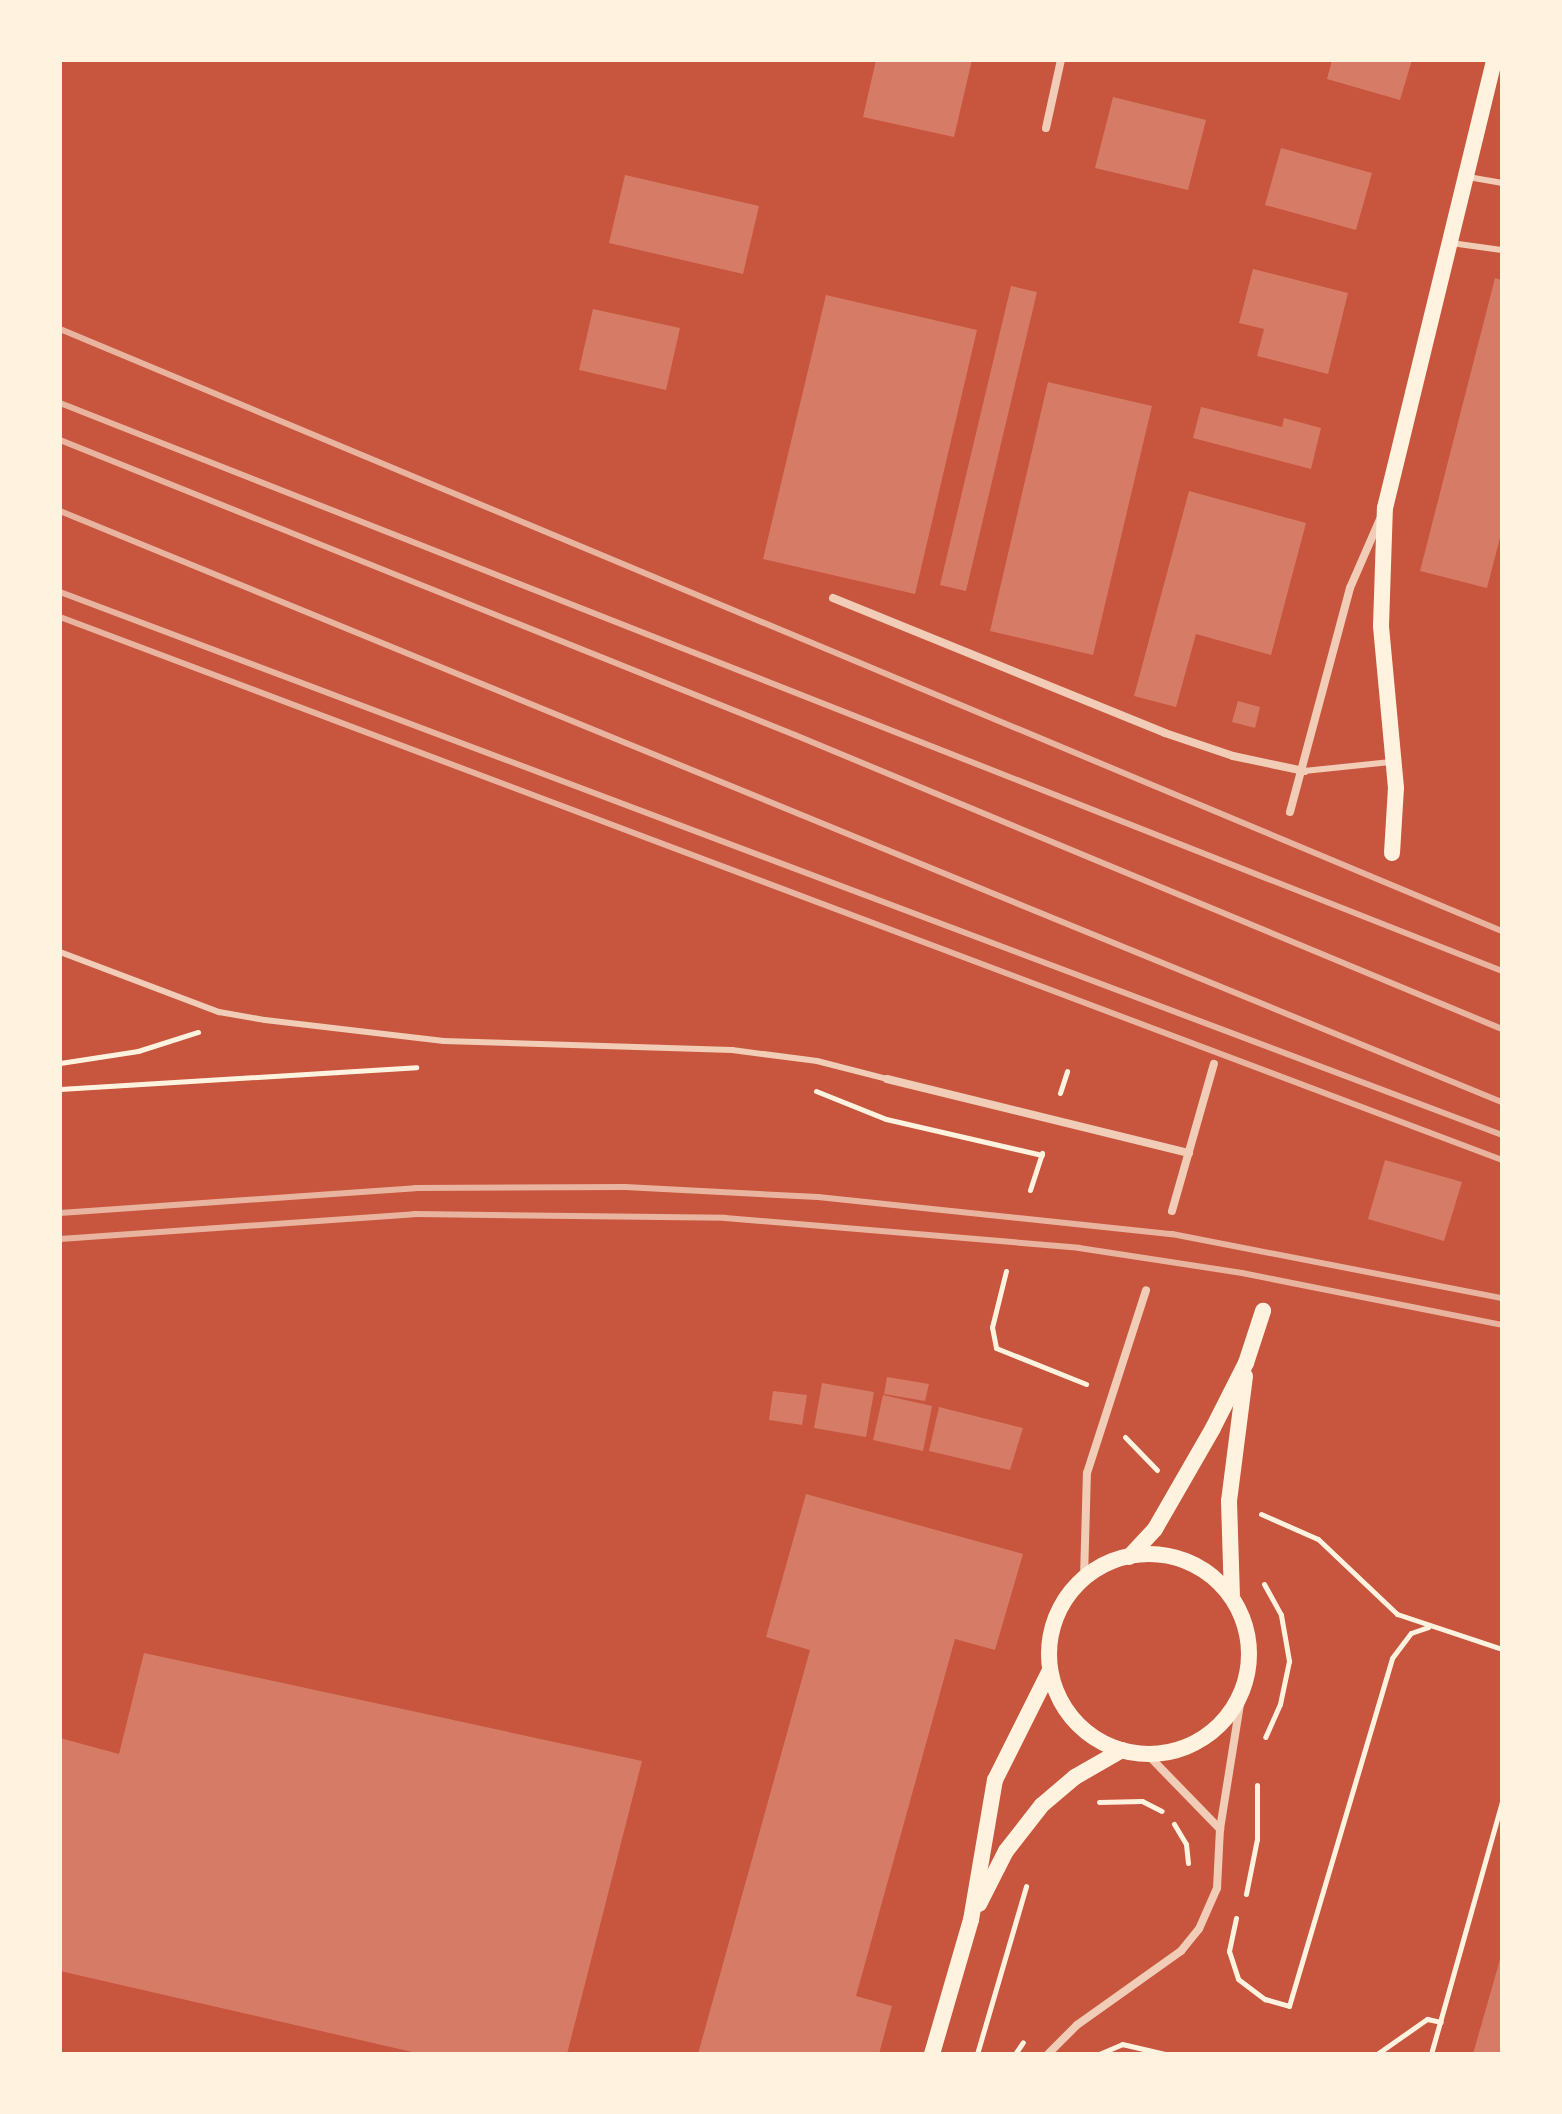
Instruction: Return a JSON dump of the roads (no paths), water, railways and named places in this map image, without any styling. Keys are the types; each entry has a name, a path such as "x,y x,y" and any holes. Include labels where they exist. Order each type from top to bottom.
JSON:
{"main road":[{"path":"1392,853 1395,762 1381,626 1385,508 1447,243 1494,60"},
{"path":"932,2054 971,1920 995,1780 1050,1670 1057,1614 1084,1578 1129,1557 1161,1520 1246,1363 1263,1311"},
{"path":"1050,1670 1055,1690 1075,1722 1104,1744 1147,1754 1197,1743 1217,1728 1242,1692 1250,1656 1247,1636 1232,1597 1229,1501 1246,1363"},
{"path":"1129,1557 1175,1557 1216,1580 1232,1597"},
{"path":"971,1920 1006,1851 1042,1805 1075,1777 1122,1750"}],"street":[{"path":"1046,128 1061,60"},
{"path":"1290,812 1304,771 1350,588 1385,508"},
{"path":"833,598 1165,733 1233,756 1304,771"},
{"path":"1172,1211 1214,1064"},
{"path":"887,1079 1189,1153"},
{"path":"1084,1578 1087,1473 1146,1290"},
{"path":"1048,2054 1077,2025 1181,1951 1199,1929 1217,1888 1220,1829 1242,1692"},
{"path":"1147,1754 1220,1829"}],"lane":[{"path":"1465,176 1502,183"},
{"path":"1447,243 1502,250"},
{"path":"1304,771 1395,762"},
{"path":"60,952 219,1012 342,1032 444,1041 732,1050 817,1061 887,1079"}],"railway":[{"path":"60,329 1502,931"},
{"path":"60,403 1502,971"},
{"path":"60,440 795,735 1502,1029"},
{"path":"60,511 1502,1102"},
{"path":"60,592 1502,1135"},
{"path":"60,617 1502,1160"},
{"path":"60,1213 415,1188 625,1187 818,1197 1172,1234 1502,1298"},
{"path":"60,1239 414,1214 725,1218 1079,1248 1242,1273 1502,1325"}]}
